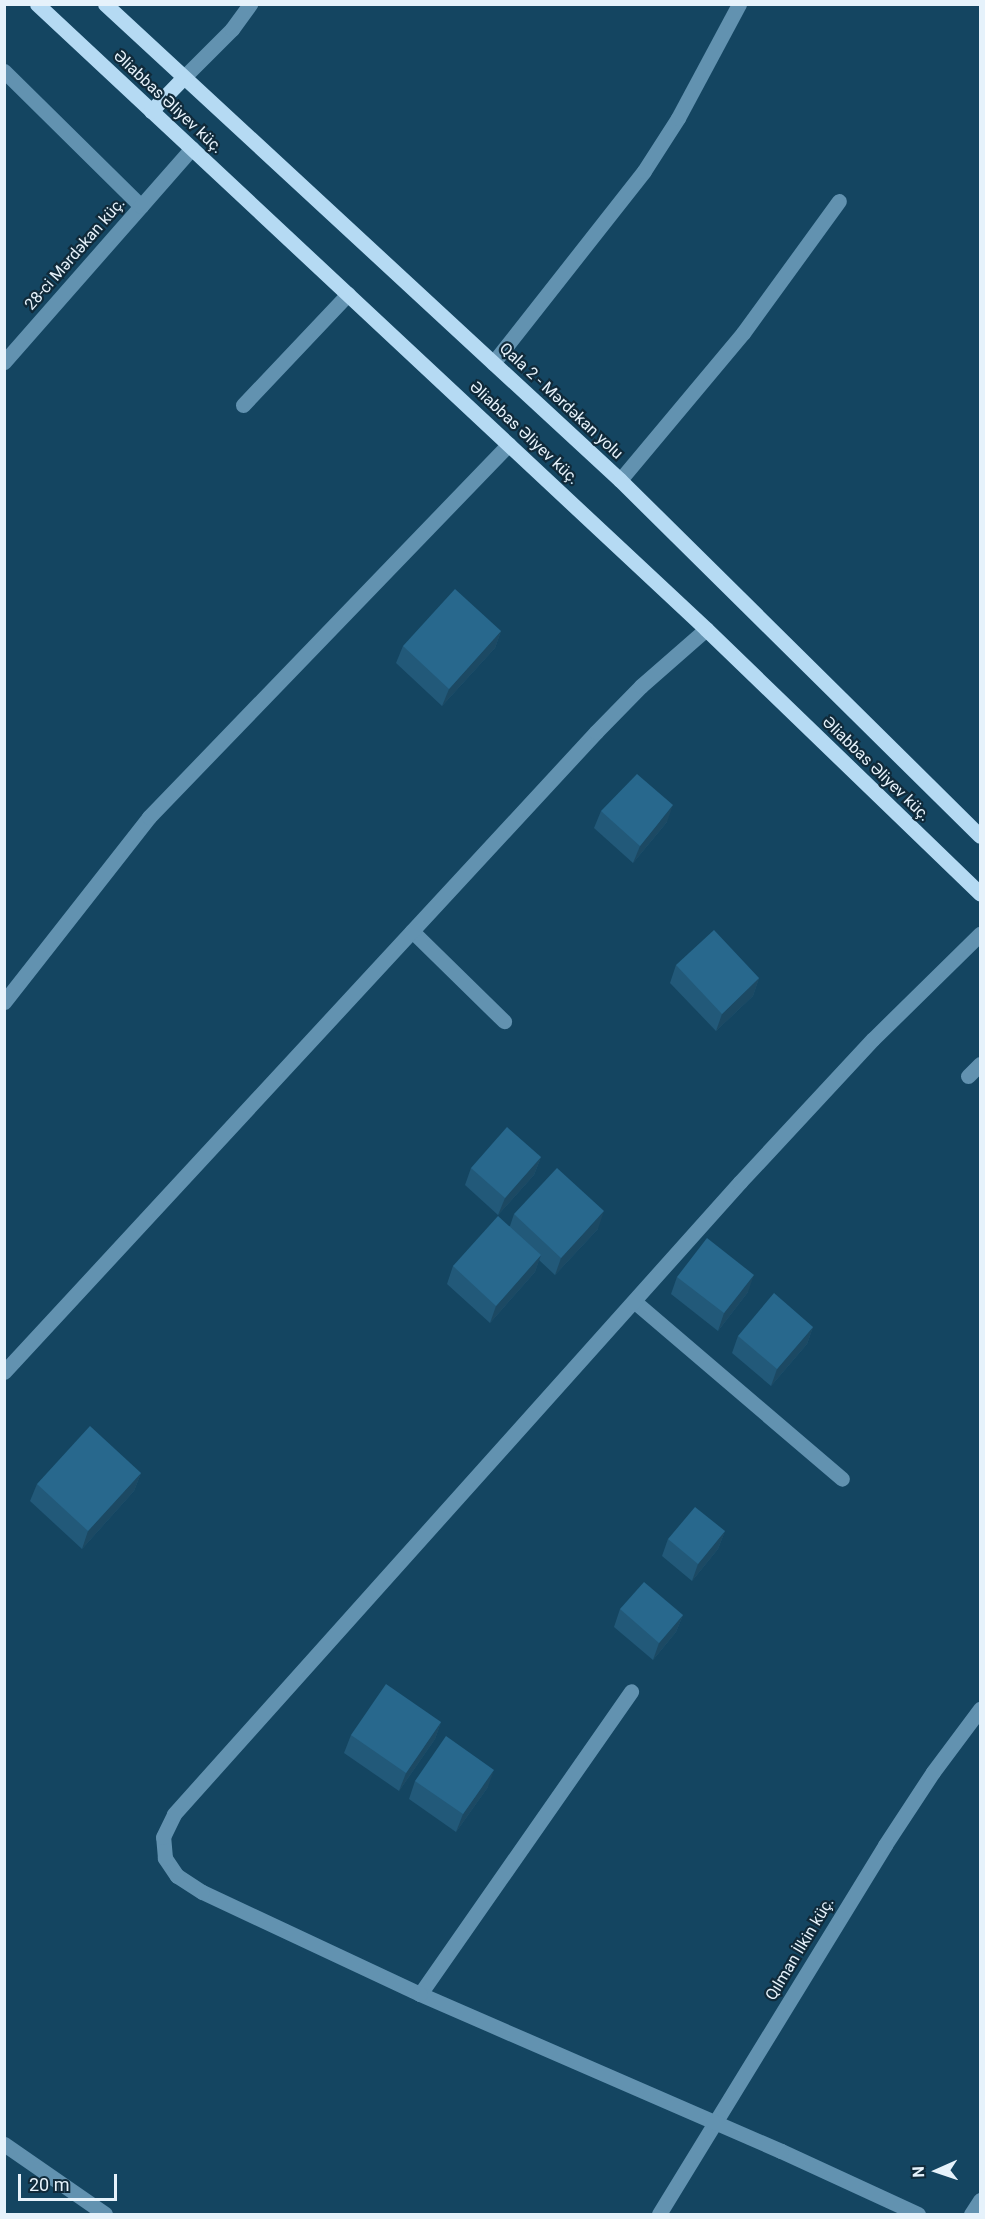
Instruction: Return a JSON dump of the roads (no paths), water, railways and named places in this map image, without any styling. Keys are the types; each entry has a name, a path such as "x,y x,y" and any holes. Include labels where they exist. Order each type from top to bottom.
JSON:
{"main road":[{"name":"Əliabbas Əliyev küç.","path":"37,4 706,629 981,894"},
{"name":"Qala 2 - Mərdəkan yolu","path":"105,4 620,480 981,836"},
{"path":"151,111 183,78"}],"street":[{"path":"183,78 232,28 250,4"},
{"path":"493,363 644,171 678,118 739,4"},
{"name":"28-ci Mərdəkan küç.","path":"4,71 141,206 4,362"},
{"path":"141,206 192,148"},
{"path":"620,480 729,351 839,201"},
{"path":"243,405 348,294"},
{"path":"4,1002 149,817 509,444"},
{"path":"4,1372 640,686 706,629"},
{"path":"412,932 504,1021"},
{"path":"918,2214 781,2151 714,2124 420,1994 202,1892 177,1876 165,1858 163,1837 174,1814 635,1302 740,1182 866,1048 981,934"},
{"path":"968,1076 981,1064"},
{"path":"635,1302 842,1479"},
{"path":"420,1994 631,1692"},
{"name":"Qılman İlkin küç.","path":"659,2214 885,1845 933,1772 981,1708"},
{"path":"4,2144 105,2214"},
{"path":"970,2214 981,2200"}]}
